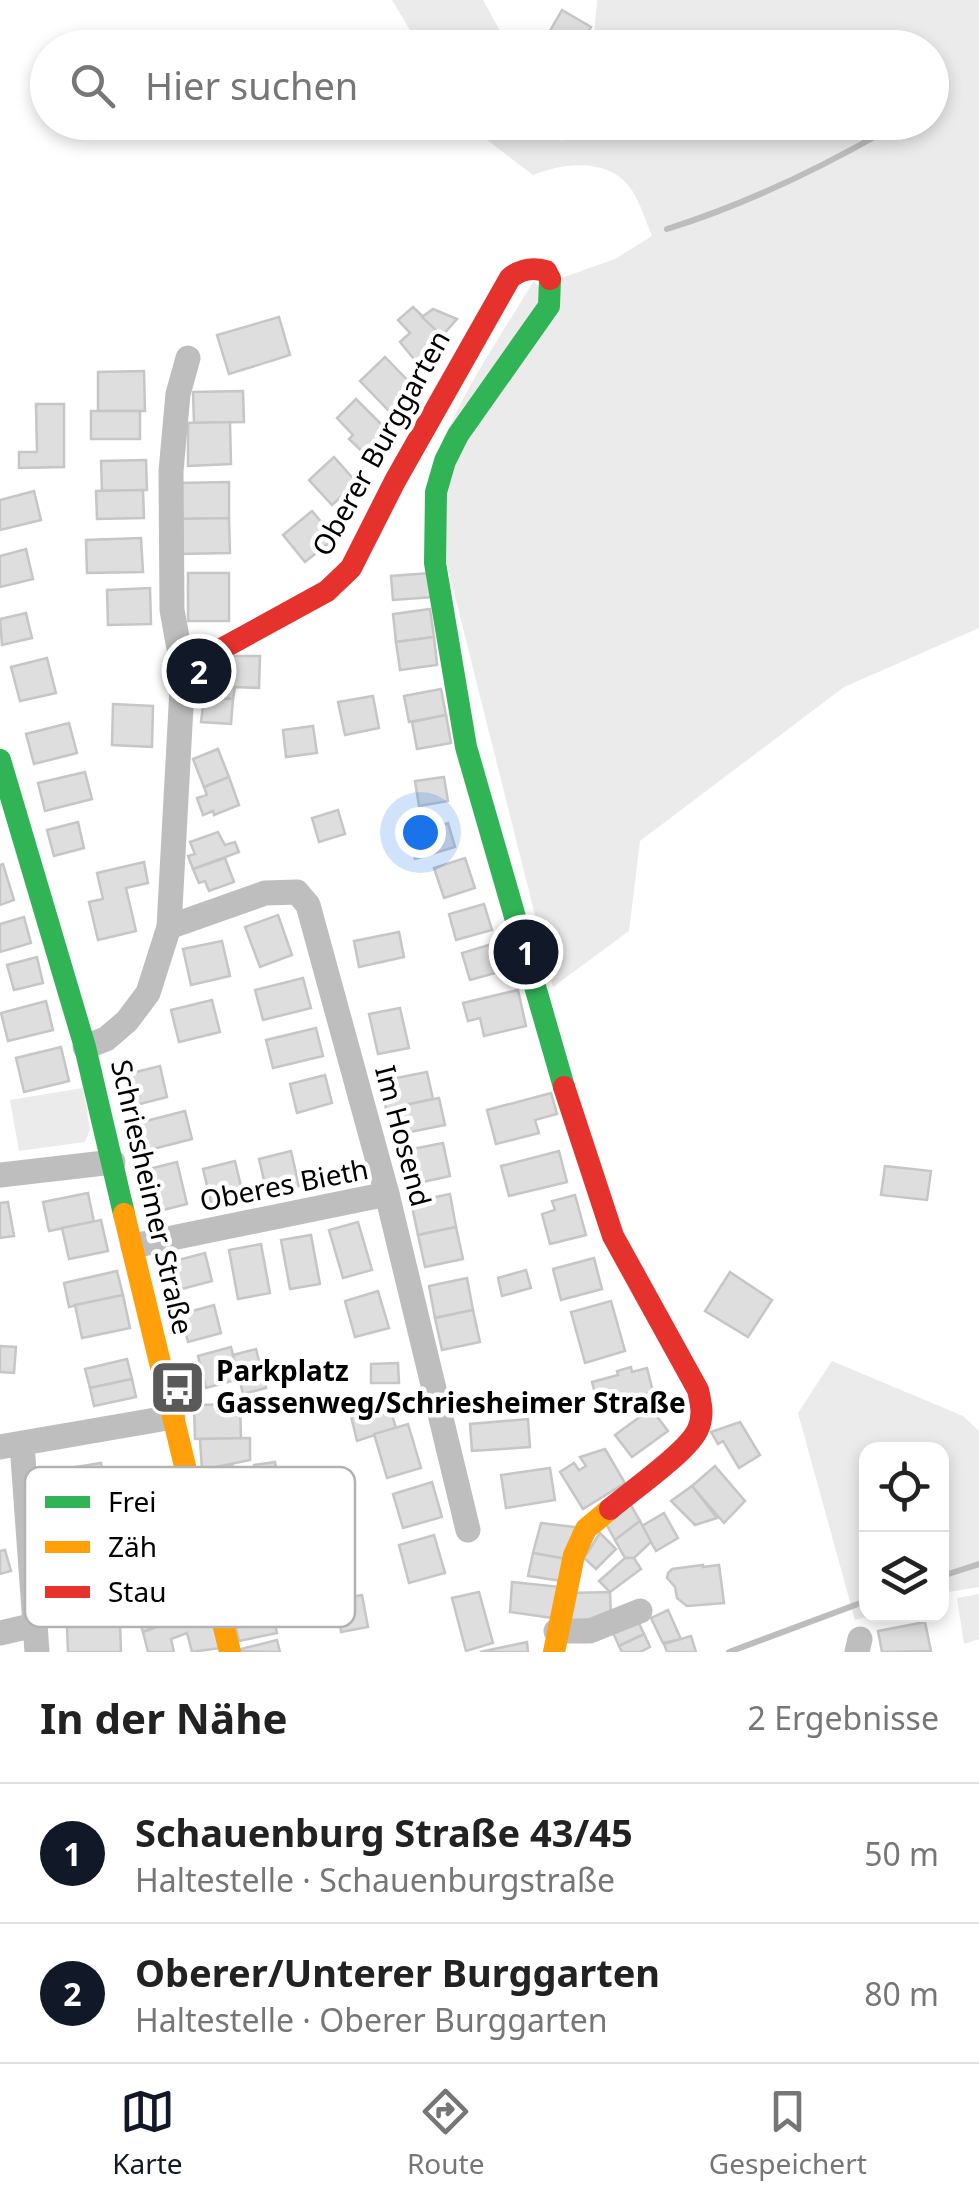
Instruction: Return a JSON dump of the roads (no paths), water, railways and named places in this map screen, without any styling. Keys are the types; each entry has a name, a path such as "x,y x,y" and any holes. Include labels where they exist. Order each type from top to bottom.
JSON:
{"street":[{"name":"Oberer Burggarten","path":"183,670 327,591 352,568 395,481 510,278 538,268 546,271 551,282 549,306 458,435 445,461 436,492 435,562 466,748 569,1105 613,1236 698,1390 702,1411 700,1429 692,1440 586,1529 574,1555 555,1641"},
{"path":"85,1047 106,1039 127,1021 148,994 169,926 183,670 172,610 171,471 178,394 188,358"},
{"name":"Schriesheimer Straße","path":"0,760 85,1047 185,1467"},
{"name":"Im Hosend","path":"169,926 265,893 297,892 308,905 388,1194 468,1530"},
{"path":"0,1175 113,1162"},
{"name":"Oberes Bieth","path":"133,1246 388,1194"},
{"path":"25,1550 11,1446 173,1417"},
{"path":"555,1641 640,1611"},
{"path":"0,1633 26,1627"},
{"path":"35,1627 37,1652"},
{"name":"Schriesheimer Straße","path":"222,1627 230,1652"}],"waterway":[{"path":"667,229 779,186 869,140"},
{"path":"949,1574 979,1564"},
{"path":"729,1652 859,1604"}],"place":[{"name":"Oberer/Unterer Burggarten","path":"199,671"},
{"name":"Schauenburg Straße 43/45","path":"526,952"},
{"name":"Parkplatz Gassenweg/Schriesheimer Straße","path":"177,1387"}]}
